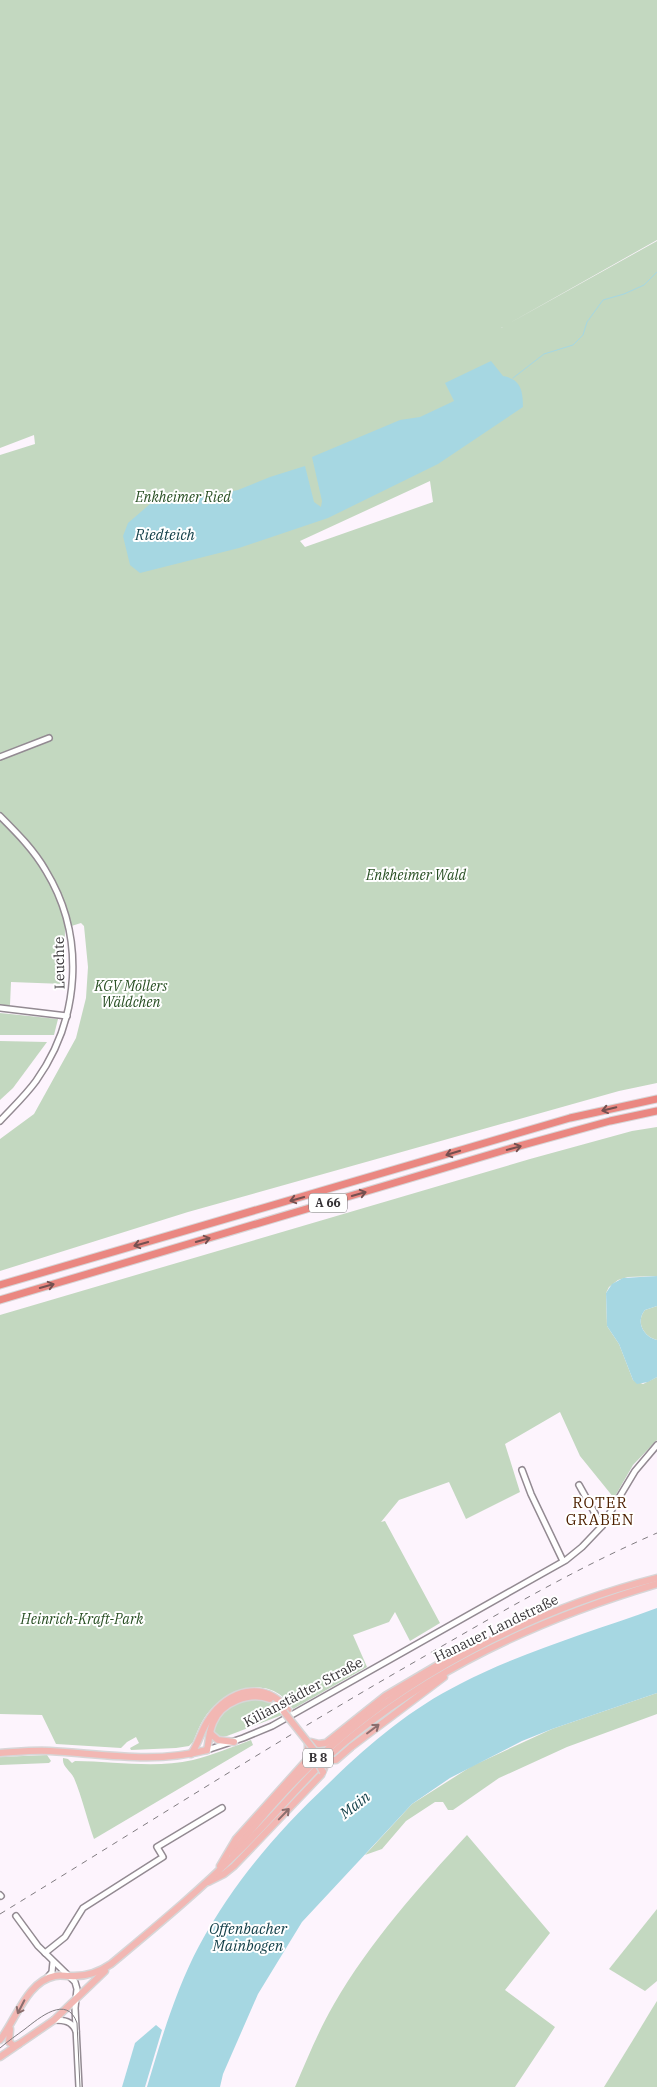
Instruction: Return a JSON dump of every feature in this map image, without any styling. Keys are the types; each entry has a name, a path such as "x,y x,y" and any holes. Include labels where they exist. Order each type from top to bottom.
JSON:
{"highway":[{"name":"A 66","path":"0,1285 570,1118 657,1099"},
{"name":"A 66","path":"0,1300 505,1150 610,1121 657,1111"}],"main road":[{"name":"Hanauer Landstraße","path":"219,1869 292,1785 347,1733 404,1691 472,1650 559,1611 654,1579"},
{"name":"Hanauer Landstraße","path":"0,2057 54,2020 111,1964 238,1852 306,1778 342,1745 396,1703 466,1661 531,1630 582,1608 657,1584"},
{"path":"310,1743 326,1743 385,1696 440,1662 472,1650"},
{"path":"323,1760 332,1761 338,1759 396,1712 466,1661"},
{"path":"191,1754 206,1722 218,1708 230,1699 245,1692 256,1691 268,1694 279,1700 323,1760 323,1772 254,1845 224,1874 203,1884"},
{"path":"207,1750 213,1722 219,1713 230,1704 244,1698 256,1696 268,1698 276,1702 286,1711"},
{"path":"203,1730 203,1743 207,1750"},
{"path":"210,1733 218,1740 234,1742"},
{"path":"219,1869 232,1844 262,1808 306,1761 310,1743"},
{"name":"Kilianstädter Straße","path":"0,1753 48,1751 140,1758 191,1754 207,1750"},
{"path":"306,1761 317,1761 323,1772"},
{"name":"Hanauer Landstraße","path":"47,1978 93,1974 111,1964"},
{"path":"0,2040 10,2028 28,1994 47,1978"},
{"path":"10,2028 9,2042 14,2046 21,2043"}],"street":[{"path":"0,757 49,738"},
{"name":"Leuchte","path":"0,816 39,859 62,902 69,926 73,956 72,992 67,1016 54,1051 27,1092 0,1121"},
{"path":"0,1008 67,1016"},
{"name":"Leuchte","path":"0,1116 7,1113"},
{"name":"Kilianstädter Straße","path":"207,1750 234,1742 272,1726 563,1561 582,1547 602,1526 635,1471 657,1445"},
{"path":"522,1470 531,1494 563,1561"},
{"path":"579,1485 602,1526"},
{"path":"45,1954 65,1937 83,1908 163,1857 157,1847 222,1808"},
{"path":"16,1916 45,1954 76,1985 79,2087"},
{"path":"47,1978 52,1972 53,1961"},
{"path":"54,2020 65,2020 72,2024 75,2028 77,2040"}],"green space":[{"path":"0,0 657,0 657,240 501,328 657,241 657,1083 619,1091 188,1212 0,1271 0,1139 34,1114 76,1038 86,998 88,967 84,926 81,923 65,928 64,984 11,982 10,1005 0,1005 0,455 35,444 34,435 0,448","holes":["430,481 433,502 305,547 300,541"]},
{"path":"0,1013 58,1019 54,1035 0,1035"},
{"path":"0,1041 47,1042 13,1088 0,1100"},
{"name":"Heinrich-Kraft-Park","path":"657,1127 657,1276 628,1277 618,1280 609,1287 606,1293 607,1326 619,1344 633,1380 643,1384 657,1377 657,1440 633,1465 614,1498 580,1456 560,1412 505,1444 520,1492 466,1519 449,1482 399,1500 381,1522 385,1521 440,1623 410,1641 395,1612 389,1622 353,1635 367,1667 293,1709 279,1694 270,1689 250,1688 240,1690 222,1700 207,1714 193,1742 189,1746 131,1750 130,1748 139,1743 136,1737 121,1748 56,1744 42,1715 0,1714 0,1315 530,1159 632,1131"},
{"path":"657,1306 657,1340 648,1336 642,1328 641,1319 645,1310"},
{"path":"657,1693 657,1714 567,1747 499,1778 453,1810 448,1810 443,1802 435,1802 406,1821 382,1849 365,1855 412,1804 472,1766 552,1729"},
{"path":"248,1698 268,1700 282,1715 227,1736 221,1737 214,1733 213,1730 222,1714 235,1703"},
{"path":"251,1740 253,1745 94,1839 80,1793 74,1778 63,1761 63,1758 68,1759 72,1763 75,1761 149,1764 178,1763 208,1756"},
{"path":"47,1755 51,1761 49,1763 0,1765 0,1757"},
{"path":"467,1835 550,1933 505,1990 555,2027 515,2087 295,2087 329,2014 363,1959 413,1895"},
{"path":"657,1909 657,1981 645,1991 609,1969"},
{"path":"657,2001 657,2087 604,2087"}],"water":[{"name":"Riedteich","path":"491,361 503,376 514,380 520,387 523,407 438,464 328,518 239,548 140,573 130,565 123,536 128,523 150,504 238,490 305,466 314,502 321,507 322,501 312,457 400,420 420,417 454,401 445,383"},
{"path":"657,1276 657,1306 645,1310 642,1315 641,1324 648,1336 657,1340 657,1377 648,1382 637,1384 633,1380 619,1344 607,1326 606,1293 612,1284 623,1278"},
{"path":"657,1608 657,1693 522,1741 450,1778 412,1804 302,1922 258,1994 223,2074 220,2087 147,2087 176,1997 191,1962 212,1923 257,1859 309,1802 343,1770 407,1716 460,1684 532,1652"},
{"path":"156,2025 162,2030 145,2087 122,2087 135,2043"}],"waterway":[{"path":"513,378 544,354 573,345 583,335 587,322 603,300 624,294 644,285 657,272"}],"tram line":[{"path":"0,2048 38,2019 52,2011 67,2010 72,2014 77,2023 80,2087"}],"railway":[{"path":"0,1914 260,1754 477,1626 536,1593 657,1533"}],"district":[{"name":"ROTER GRABEN","path":"600,1512"}],"park label":[{"name":"Enkheimer Ried","path":"183,497"},
{"name":"Enkheimer Wald","path":"416,875"},
{"name":"KGV Möllers Wäldchen","path":"131,994"}],"water label":[{"name":"Main","path":"355,1805"},
{"name":"Offenbacher Mainbogen","path":"248,1938"}]}
